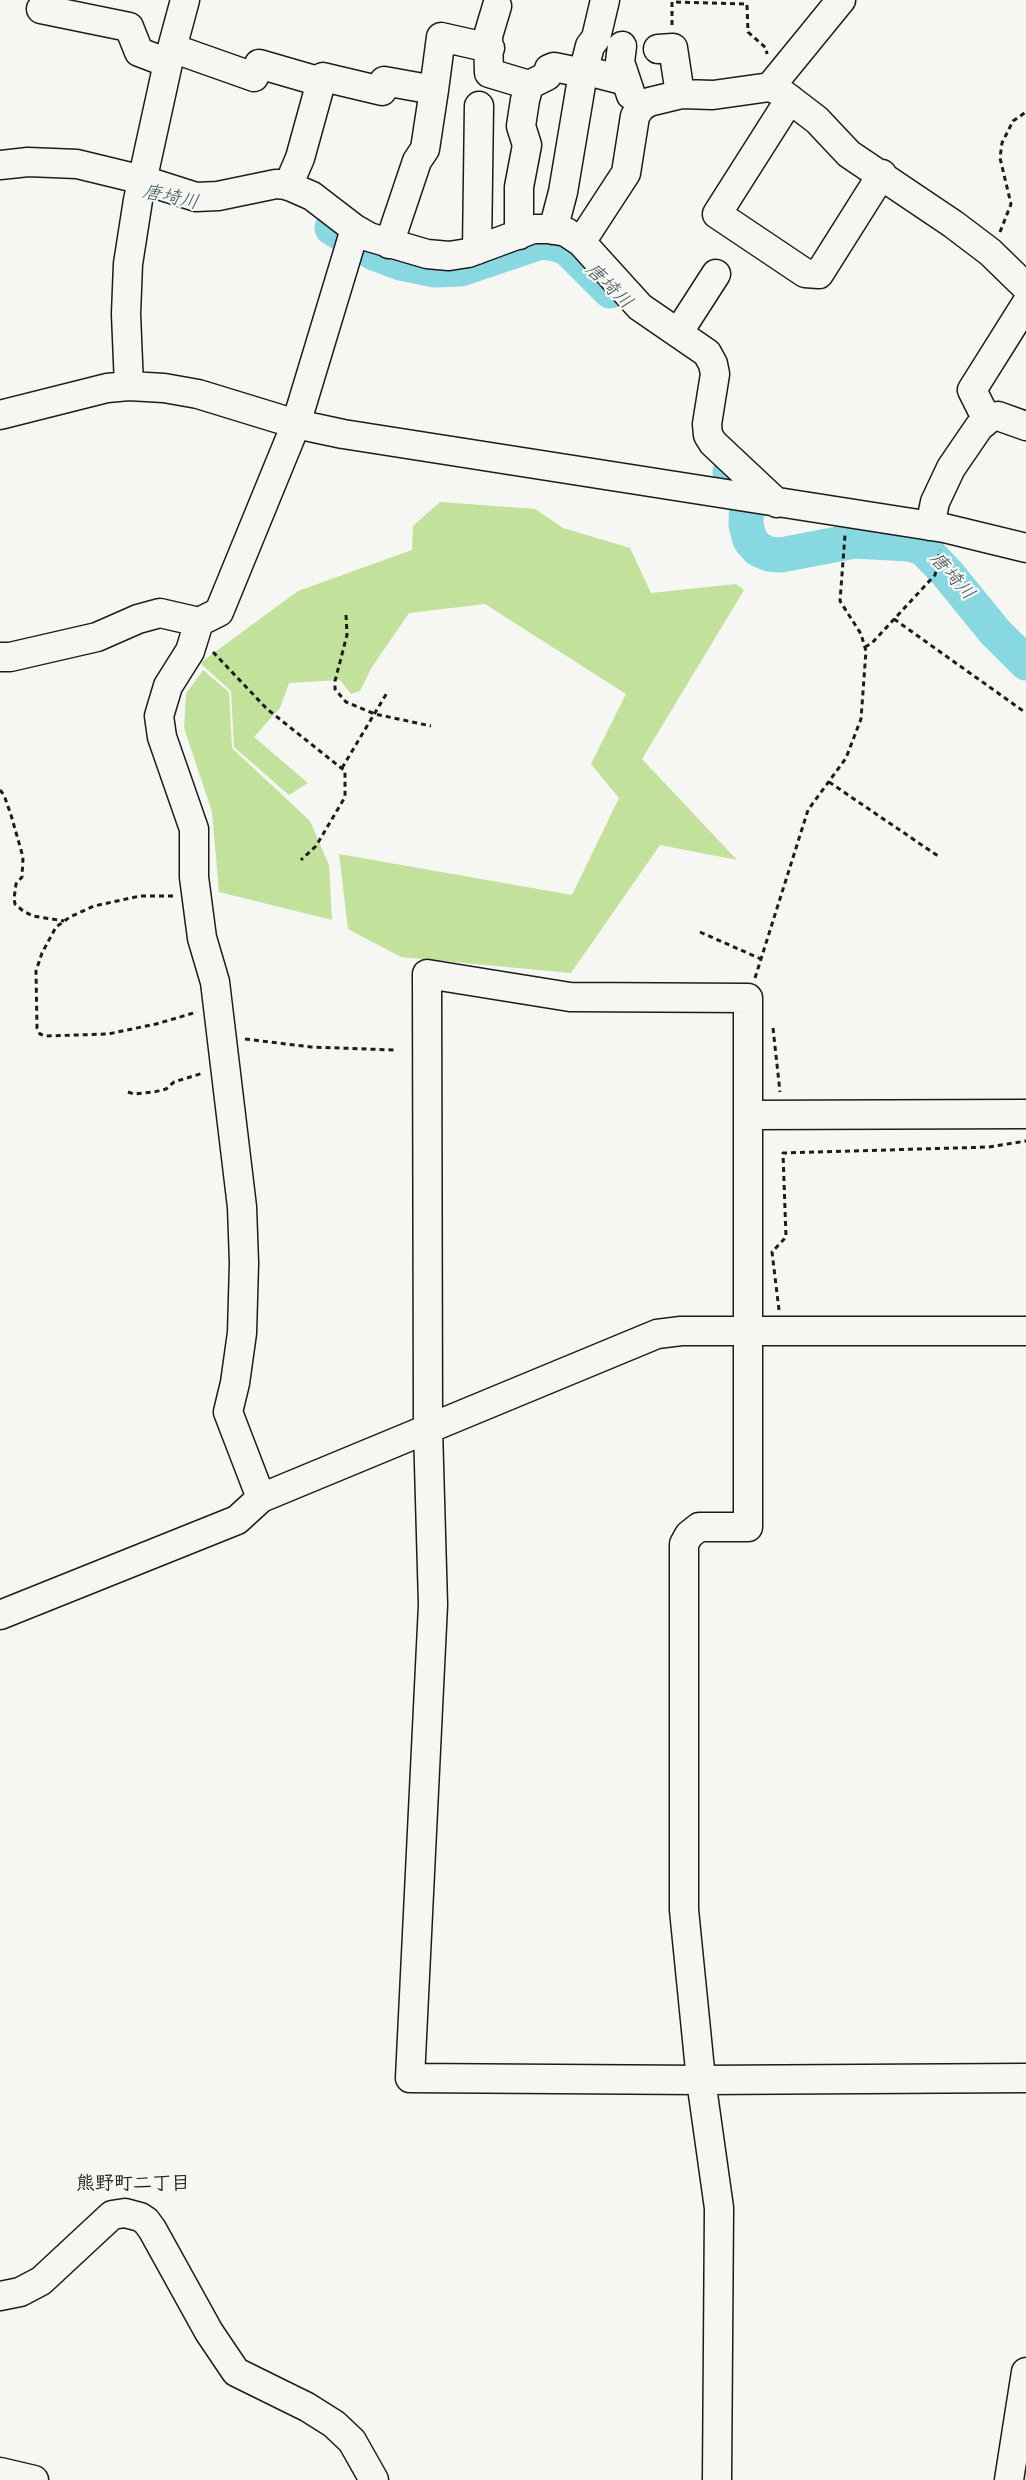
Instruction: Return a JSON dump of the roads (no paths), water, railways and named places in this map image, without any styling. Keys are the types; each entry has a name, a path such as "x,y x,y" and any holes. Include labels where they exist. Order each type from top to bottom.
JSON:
{"street":[{"path":"129,386 126,314 128,264 140,189 170,55 185,0"},
{"path":"553,230 563,192 583,72 590,46 596,38 605,0"},
{"path":"841,0 777,91 718,214 804,272 819,274 882,174"},
{"path":"497,6 488,36 490,48 489,73 528,85 547,76 549,69 554,67 587,71 626,81"},
{"path":"41,9 129,27 139,52 170,55 254,77 259,64 321,82"},
{"path":"389,244 417,161 425,149 441,38 490,48"},
{"path":"622,46 620,62 635,103 641,107"},
{"path":"665,49 680,94"},
{"path":"288,186 300,158 323,77 382,90 384,81 434,90"},
{"path":"519,235 519,187 527,145 521,126 528,85"},
{"path":"581,242 626,173 635,116 641,107 649,102 680,94 713,95 777,91 817,120 849,154 882,174 953,224 992,254 1026,287"},
{"path":"477,250 479,106"},
{"path":"0,164 28,162 77,164 140,189 196,197 218,196 276,184 288,186 312,196 355,230 389,244 427,254 449,256 477,250 533,230 566,232 581,242 640,307 707,353 713,364 715,374 707,424 708,436 713,444 776,503"},
{"path":"0,657 10,657 97,637 138,619 160,613 199,622 219,612 296,424 355,230"},
{"path":"678,333 716,274"},
{"path":"987,420 972,390 1026,304"},
{"path":"0,415 107,388 129,386 198,394 296,424 343,434 937,527 1026,548"},
{"path":"937,527 936,502 950,468 979,427 987,420 998,416 1026,426"},
{"path":"199,622 190,651 168,686 159,716 162,738 194,829 194,877 202,938 215,982 242,1207 244,1263 242,1333 236,1383 228,1412 261,1498"},
{"path":"717,2480 719,2208 701,2080 684,1910 684,1544 689,1535 699,1527 748,1527 750,1115 748,998 570,996 427,974 428,1429 433,1605 410,2078 701,2080 1026,2078"},
{"path":"750,1115 1026,1114"},
{"path":"0,1615 237,1520 261,1498 657,1334 681,1331 1026,1331"},
{"path":"0,2296 20,2292 41,2281 112,2215 125,2213 140,2217 146,2220 152,2229 209,2332 236,2372 307,2407 334,2424 352,2441 374,2480"},
{"path":"1009,2480 1026,2372"},
{"path":"0,2472 34,2480"}],"waterway":[{"name":"唐埼川","path":"332,228 374,253 401,263 435,270 461,269 541,242 555,244 567,248 610,291"},
{"name":"唐埼川","path":"730,472 747,487 746,525 750,540 758,549 769,554 781,555 854,541 909,544 923,548 947,573 995,632 1026,663"}],"district":[{"name":"熊野町二丁目","path":"133,2186"}]}
